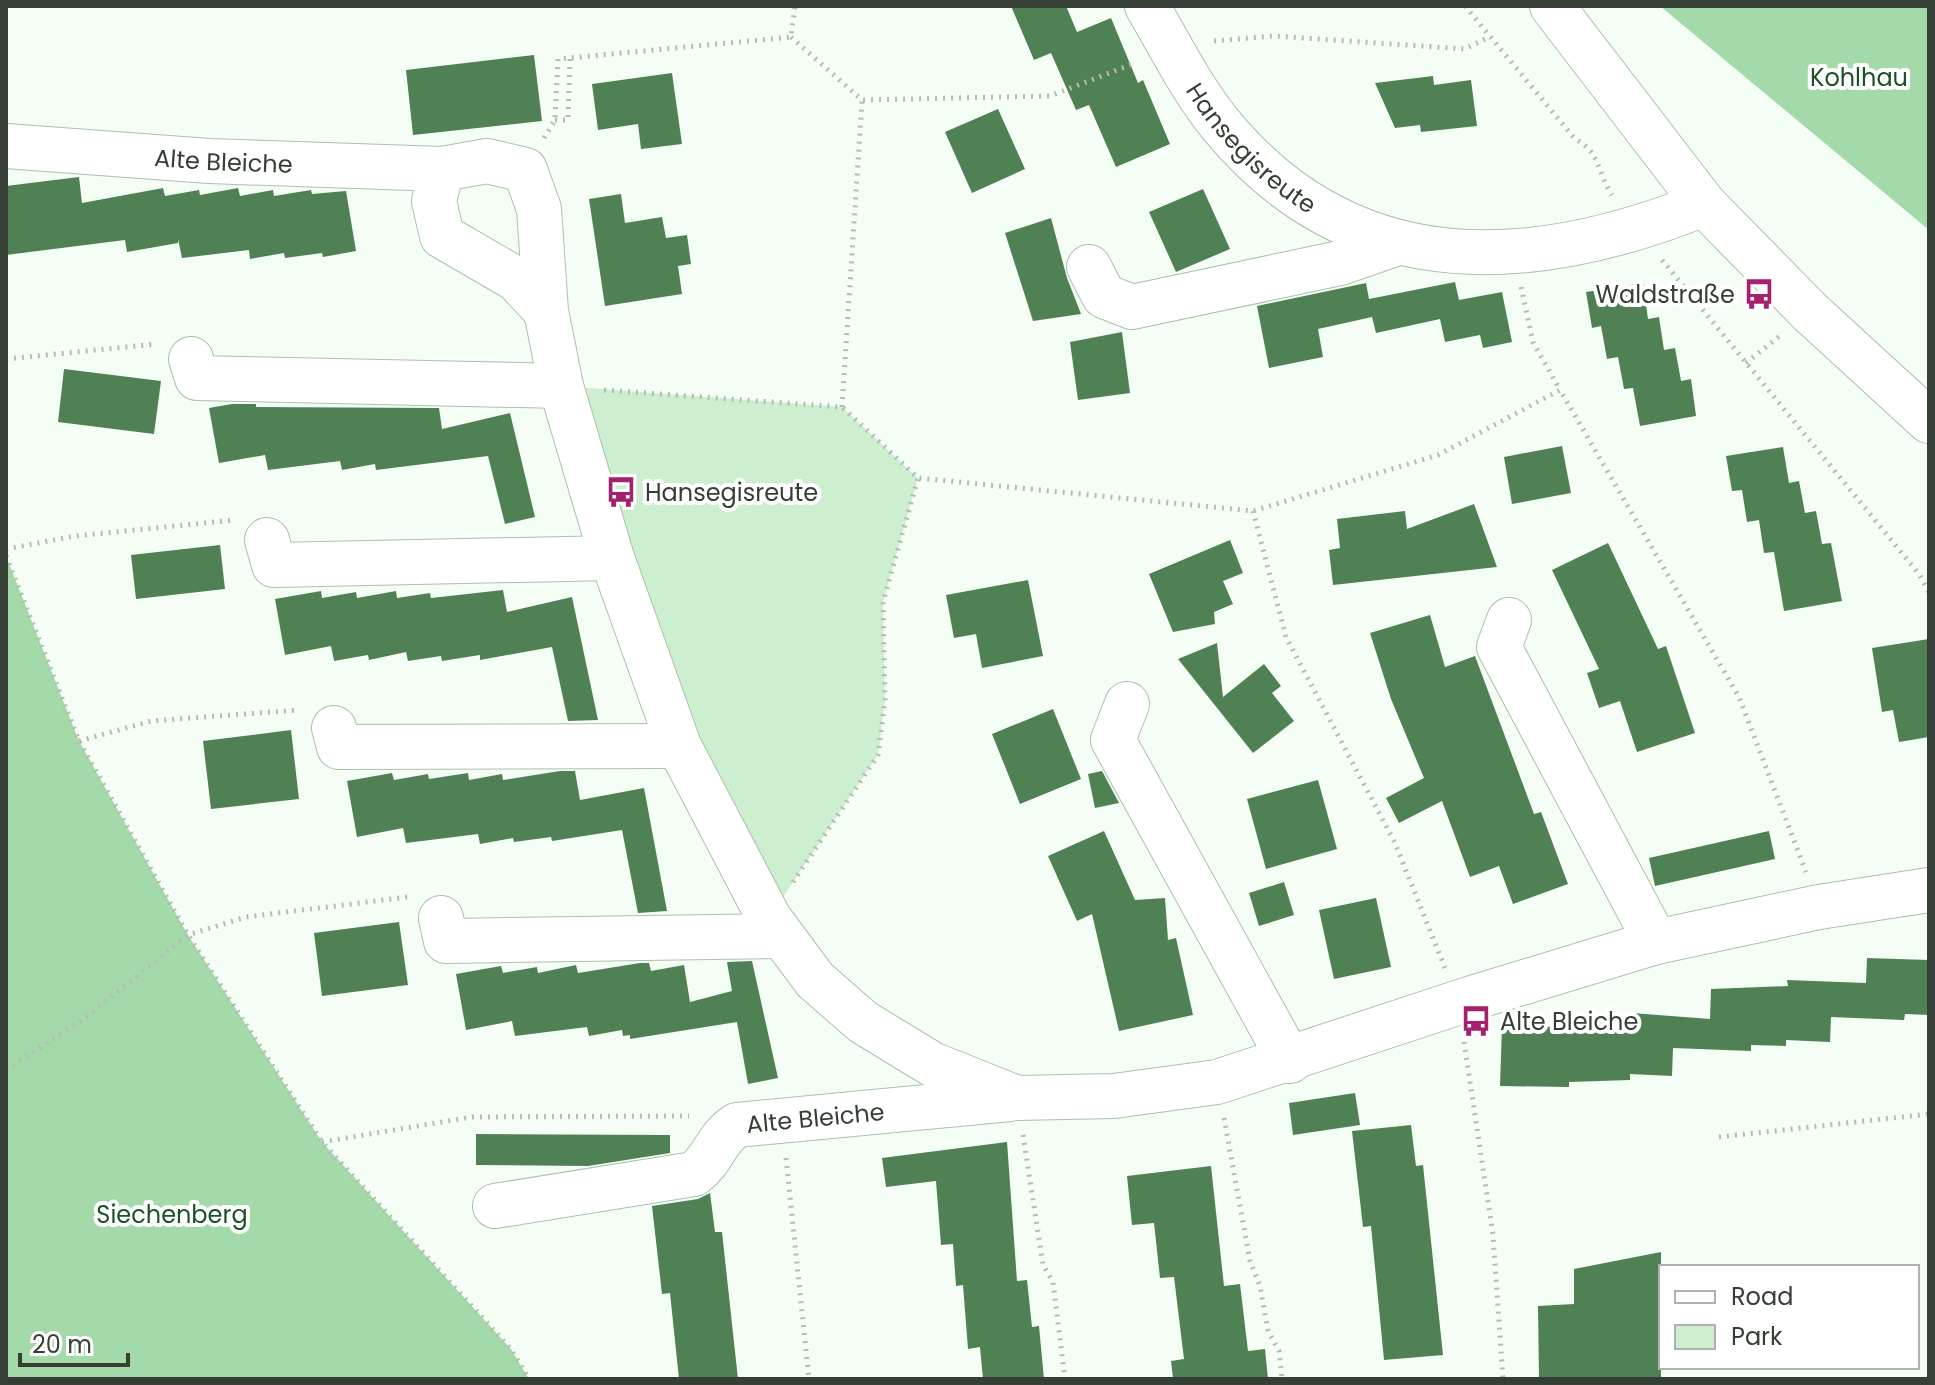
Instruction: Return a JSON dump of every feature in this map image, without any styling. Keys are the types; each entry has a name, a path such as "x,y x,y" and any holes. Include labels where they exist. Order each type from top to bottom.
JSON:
{"street":[{"name":"Hansegisreute","path":"1147,6 1220,125 1277,182 1339,222 1398,243 1450,253 1512,251 1581,243 1638,230 1704,204"},
{"path":"1552,6 1704,204 1810,312 1929,421"},
{"name":"Alte Bleiche","path":"6,146 182,159 442,169 487,161 525,170 539,209 546,311 561,386 612,558 679,746 775,927 815,980 863,1022 932,1064 1017,1098"},
{"path":"442,169 434,201 442,236 516,279 546,311"},
{"name":"Hansegisreute","path":"1089,267 1104,296 1132,307 1340,263 1398,243"},
{"path":"191,359 197,378 561,386"},
{"path":"267,540 274,565 612,558"},
{"path":"1509,620 1499,647 1656,942"},
{"path":"1127,704 1113,740 1290,1061"},
{"path":"334,728 339,747 679,746"},
{"name":"Alte Bleiche","path":"495,1206 694,1174 709,1163 721,1136 737,1125 1017,1098 1114,1096 1217,1082 1290,1061 1458,1002 1656,942 1819,907 1929,890"},
{"path":"441,918 446,941 775,927"}],"path":[{"path":"570,59 568,120 555,120 558,59 791,37 795,6"},
{"path":"1465,6 1575,139 1588,146 1597,157 1608,188 1638,230"},
{"path":"842,407 862,100"},
{"path":"1688,292 1919,574 1929,592"},
{"path":"1523,296 1533,342 1739,697 1819,907"},
{"path":"6,359 185,341 191,359"},
{"path":"561,386 842,407 918,478 1253,511 1438,455 1560,390"},
{"path":"775,927 878,755 885,700 883,602 918,478"},
{"path":"1253,511 1286,637 1395,843 1458,1002 1493,1235 1503,1379"},
{"path":"6,549 75,536 260,517 267,540"},
{"path":"6,556 79,741 188,935 322,1142 511,1349 529,1379"},
{"path":"79,741 151,721 330,708 334,728"},
{"path":"6,1070 85,1018 188,935 246,917 436,893 441,918"},
{"path":"1217,1082 1250,1261 1260,1286 1268,1331 1279,1351 1282,1379"},
{"path":"1017,1098 1043,1265 1053,1282 1065,1379"},
{"path":"1719,1137 1929,1114"},
{"path":"322,1142 472,1117 697,1116 737,1125"},
{"path":"783,1121 809,1379"}],"green space":[{"name":"Kohlhau","path":"1660,6 1929,6 1929,230"},
{"path":"561,386 842,407 918,478 883,602 885,700 878,755 769,918"},
{"name":"Siechenberg","path":"6,556 79,741 188,935 322,1142 511,1349 529,1379 6,1379"}],"building":[{"path":"1011,6 1066,6 1077,32 1111,18 1138,83 1143,80 1170,144 1116,167 1089,105 1076,110 1051,53 1034,60"},
{"path":"534,55 542,121 413,135 406,70"},
{"path":"672,73 682,144 641,149 638,124 598,130 592,84"},
{"path":"1433,76 1434,85 1471,80 1477,126 1421,132 1420,125 1395,128 1375,83"},
{"path":"998,109 1025,169 972,193 945,132"},
{"path":"79,177 82,203 163,188 165,196 199,190 200,195 238,188 240,196 273,190 274,196 311,190 312,194 346,191 356,251 323,257 322,253 285,258 284,253 250,259 249,250 182,258 178,239 178,243 127,252 125,240 6,255 6,186"},
{"path":"1203,189 1230,249 1176,272 1149,212"},
{"path":"621,194 625,223 662,217 666,238 687,235 691,264 678,266 682,294 605,306 589,199"},
{"path":"1051,218 1067,278 1081,314 1033,321 1005,233"},
{"path":"1455,282 1459,300 1502,292 1512,342 1483,348 1480,335 1445,342 1440,319 1376,333 1372,317 1318,329 1323,357 1269,368 1257,306 1366,283 1369,299"},
{"path":"1643,283 1648,319 1659,317 1664,350 1675,348 1681,381 1691,379 1696,416 1640,426 1633,388 1624,389 1618,357 1607,359 1601,326 1592,328 1586,292"},
{"path":"1122,332 1130,393 1078,400 1070,342"},
{"path":"64,369 161,381 154,434 58,422"},
{"path":"256,404 256,407 439,408 442,429 510,413 535,517 505,524 488,456 376,470 375,464 342,470 340,461 268,470 265,455 219,463 209,408"},
{"path":"1562,446 1571,493 1512,504 1504,457"},
{"path":"1783,447 1789,483 1799,481 1805,513 1816,511 1822,544 1831,543 1842,601 1784,611 1774,552 1764,553 1759,520 1747,522 1742,490 1732,491 1726,456"},
{"path":"1474,504 1497,567 1333,585 1329,550 1340,548 1337,519 1405,511 1407,529"},
{"path":"1230,540 1243,573 1223,581 1233,604 1214,612 1215,624 1173,632 1149,574"},
{"path":"1608,543 1658,649 1666,646 1695,733 1637,752 1620,701 1599,708 1587,673 1599,669 1552,570"},
{"path":"220,545 225,589 136,599 131,555"},
{"path":"1028,580 1043,656 982,668 976,634 954,638 946,595"},
{"path":"503,590 507,612 572,597 598,720 568,721 552,647 480,660 480,655 442,661 441,656 408,661 406,652 369,660 368,655 334,661 331,646 285,655 275,599 321,591 322,598 356,592 357,598 396,591 397,598 430,593 431,598"},
{"path":"1430,615 1445,667 1475,656 1534,814 1541,812 1568,884 1513,904 1499,866 1470,877 1442,801 1399,823 1386,798 1424,778 1391,699 1370,633"},
{"path":"1929,639 1929,737 1899,742 1893,710 1882,712 1872,648"},
{"path":"1217,643 1223,697 1264,664 1281,686 1272,693 1294,721 1253,753 1178,659"},
{"path":"1053,709 1081,779 1020,804 992,734"},
{"path":"291,730 299,799 211,809 203,741"},
{"path":"575,771 580,800 644,788 667,911 638,913 622,830 552,841 551,837 514,842 513,838 480,844 478,834 406,843 403,828 357,837 347,781 392,773 394,780 428,774 429,779 468,773 469,780 502,774 503,780"},
{"path":"1102,771 1119,803 1095,808 1088,774"},
{"path":"1318,780 1337,849 1266,869 1247,799"},
{"path":"1104,831 1135,900 1165,898 1168,940 1176,938 1193,1015 1119,1031 1092,914 1077,921 1048,856"},
{"path":"1769,831 1775,859 1655,886 1649,858"},
{"path":"1284,882 1294,915 1259,926 1249,893"},
{"path":"1376,898 1391,967 1334,979 1319,910"},
{"path":"399,922 408,985 322,996 314,933"},
{"path":"1867,958 1929,960 1929,1015 1905,1014 1904,1020 1831,1017 1830,1042 1786,1040 1786,1046 1751,1045 1751,1051 1673,1048 1672,1076 1630,1074 1630,1080 1569,1082 1569,1087 1500,1086 1502,1026 1571,1027 1571,1022 1599,1023 1599,1018 1632,1020 1632,1013 1710,1019 1711,989 1788,986 1787,980 1866,983"},
{"path":"752,961 778,1078 748,1084 737,1022 630,1039 630,1035 623,1036 622,1030 589,1036 587,1027 515,1036 512,1021 466,1030 456,974 501,966 503,973 537,967 538,973 576,965 578,973 640,963 649,963 651,971 684,965 690,1002 732,991 727,962"},
{"path":"1355,1093 1360,1125 1293,1135 1289,1103"},
{"path":"1411,1125 1416,1166 1423,1165 1443,1355 1384,1360 1371,1226 1363,1227 1352,1131"},
{"path":"476,1134 670,1135 670,1153 588,1166 476,1165"},
{"path":"1007,1142 1017,1281 1027,1280 1032,1327 1039,1326 1044,1379 983,1379 980,1347 968,1349 963,1285 956,1286 953,1244 941,1245 936,1181 886,1187 882,1158"},
{"path":"1211,1166 1224,1286 1240,1284 1248,1351 1265,1349 1268,1379 1173,1379 1171,1361 1184,1359 1174,1277 1160,1278 1154,1223 1132,1225 1127,1176"},
{"path":"710,1193 715,1232 722,1232 738,1379 679,1379 670,1293 662,1294 652,1206 698,1199"},
{"path":"1661,1252 1661,1379 1539,1379 1538,1306 1574,1304 1574,1269"}],"place":[{"name":"Waldstraße","path":"1759,294"},
{"name":"Hansegisreute","path":"621,492"},
{"name":"Alte Bleiche","path":"1476,1021"}]}
